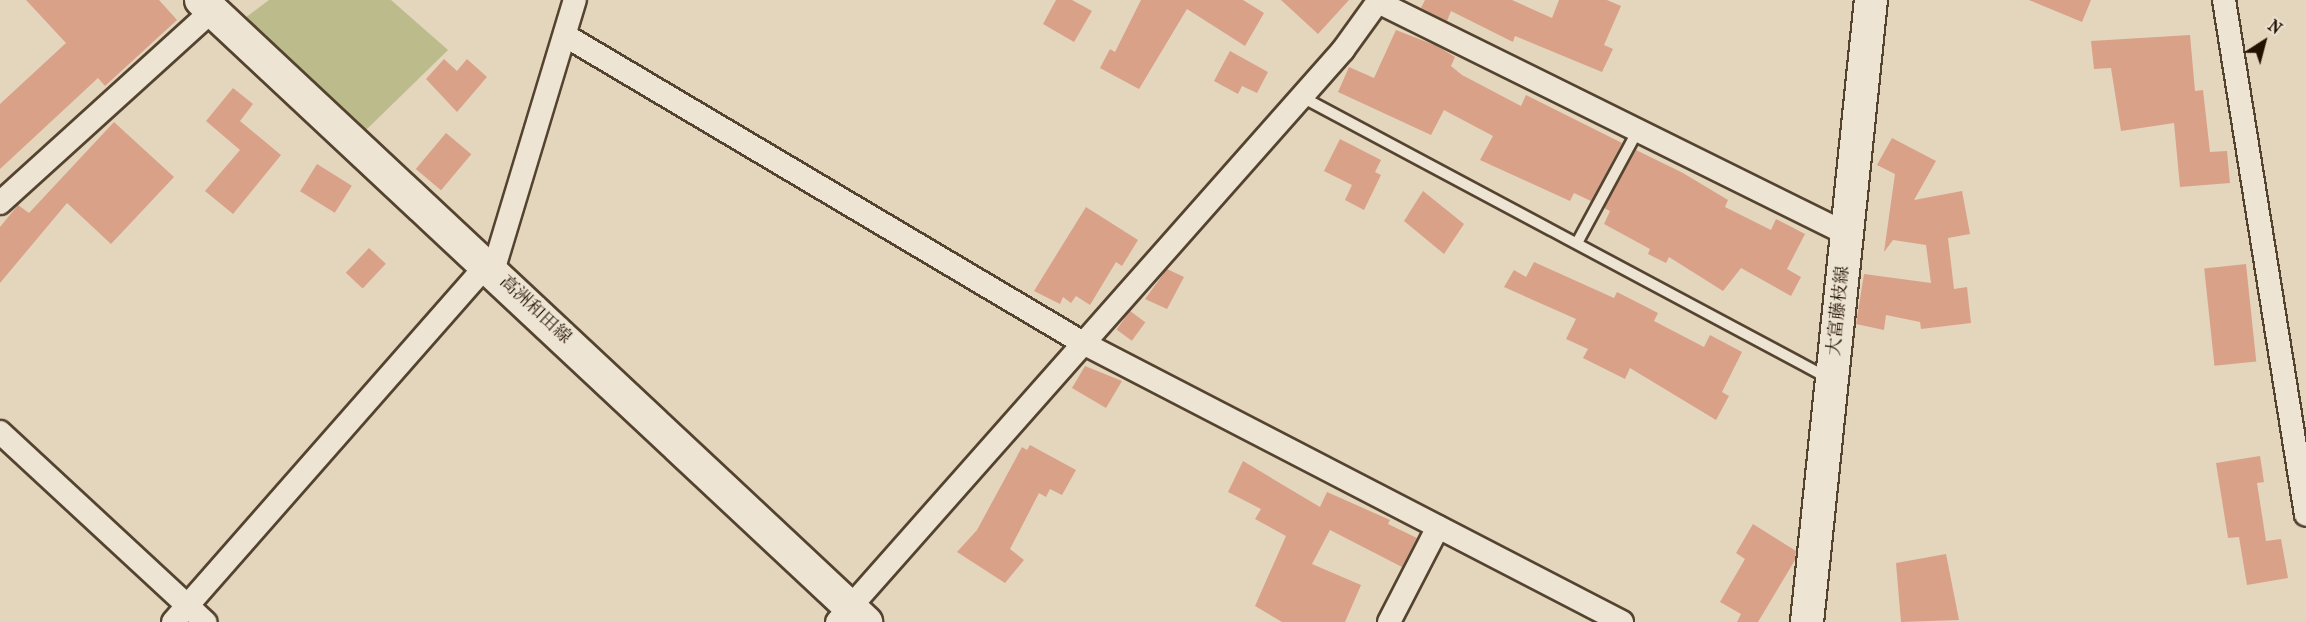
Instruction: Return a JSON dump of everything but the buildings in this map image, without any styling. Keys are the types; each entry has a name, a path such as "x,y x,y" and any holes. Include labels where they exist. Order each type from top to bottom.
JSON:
{"main road":[{"name":"大富藤枝線","path":"1807,622 1871,0"},
{"name":"高洲和田線","path":"207,5 490,268 851,617"}],"street":[{"path":"180,614 490,268 566,36 575,0"},
{"path":"2224,0 2303,474 2306,515"},
{"path":"851,617 1083,343 1302,97 1377,1 1637,132 1847,234"},
{"path":"0,203 207,5"},
{"path":"566,36 1083,343 1622,622"},
{"path":"0,432 180,614 205,622"},
{"path":"1389,622 1438,527"}],"lane":[{"path":"1302,97 1832,380"},
{"path":"1577,243 1637,132"}],"shaded area":[{"path":"269,0 391,0 448,50 366,130 245,18"}]}
